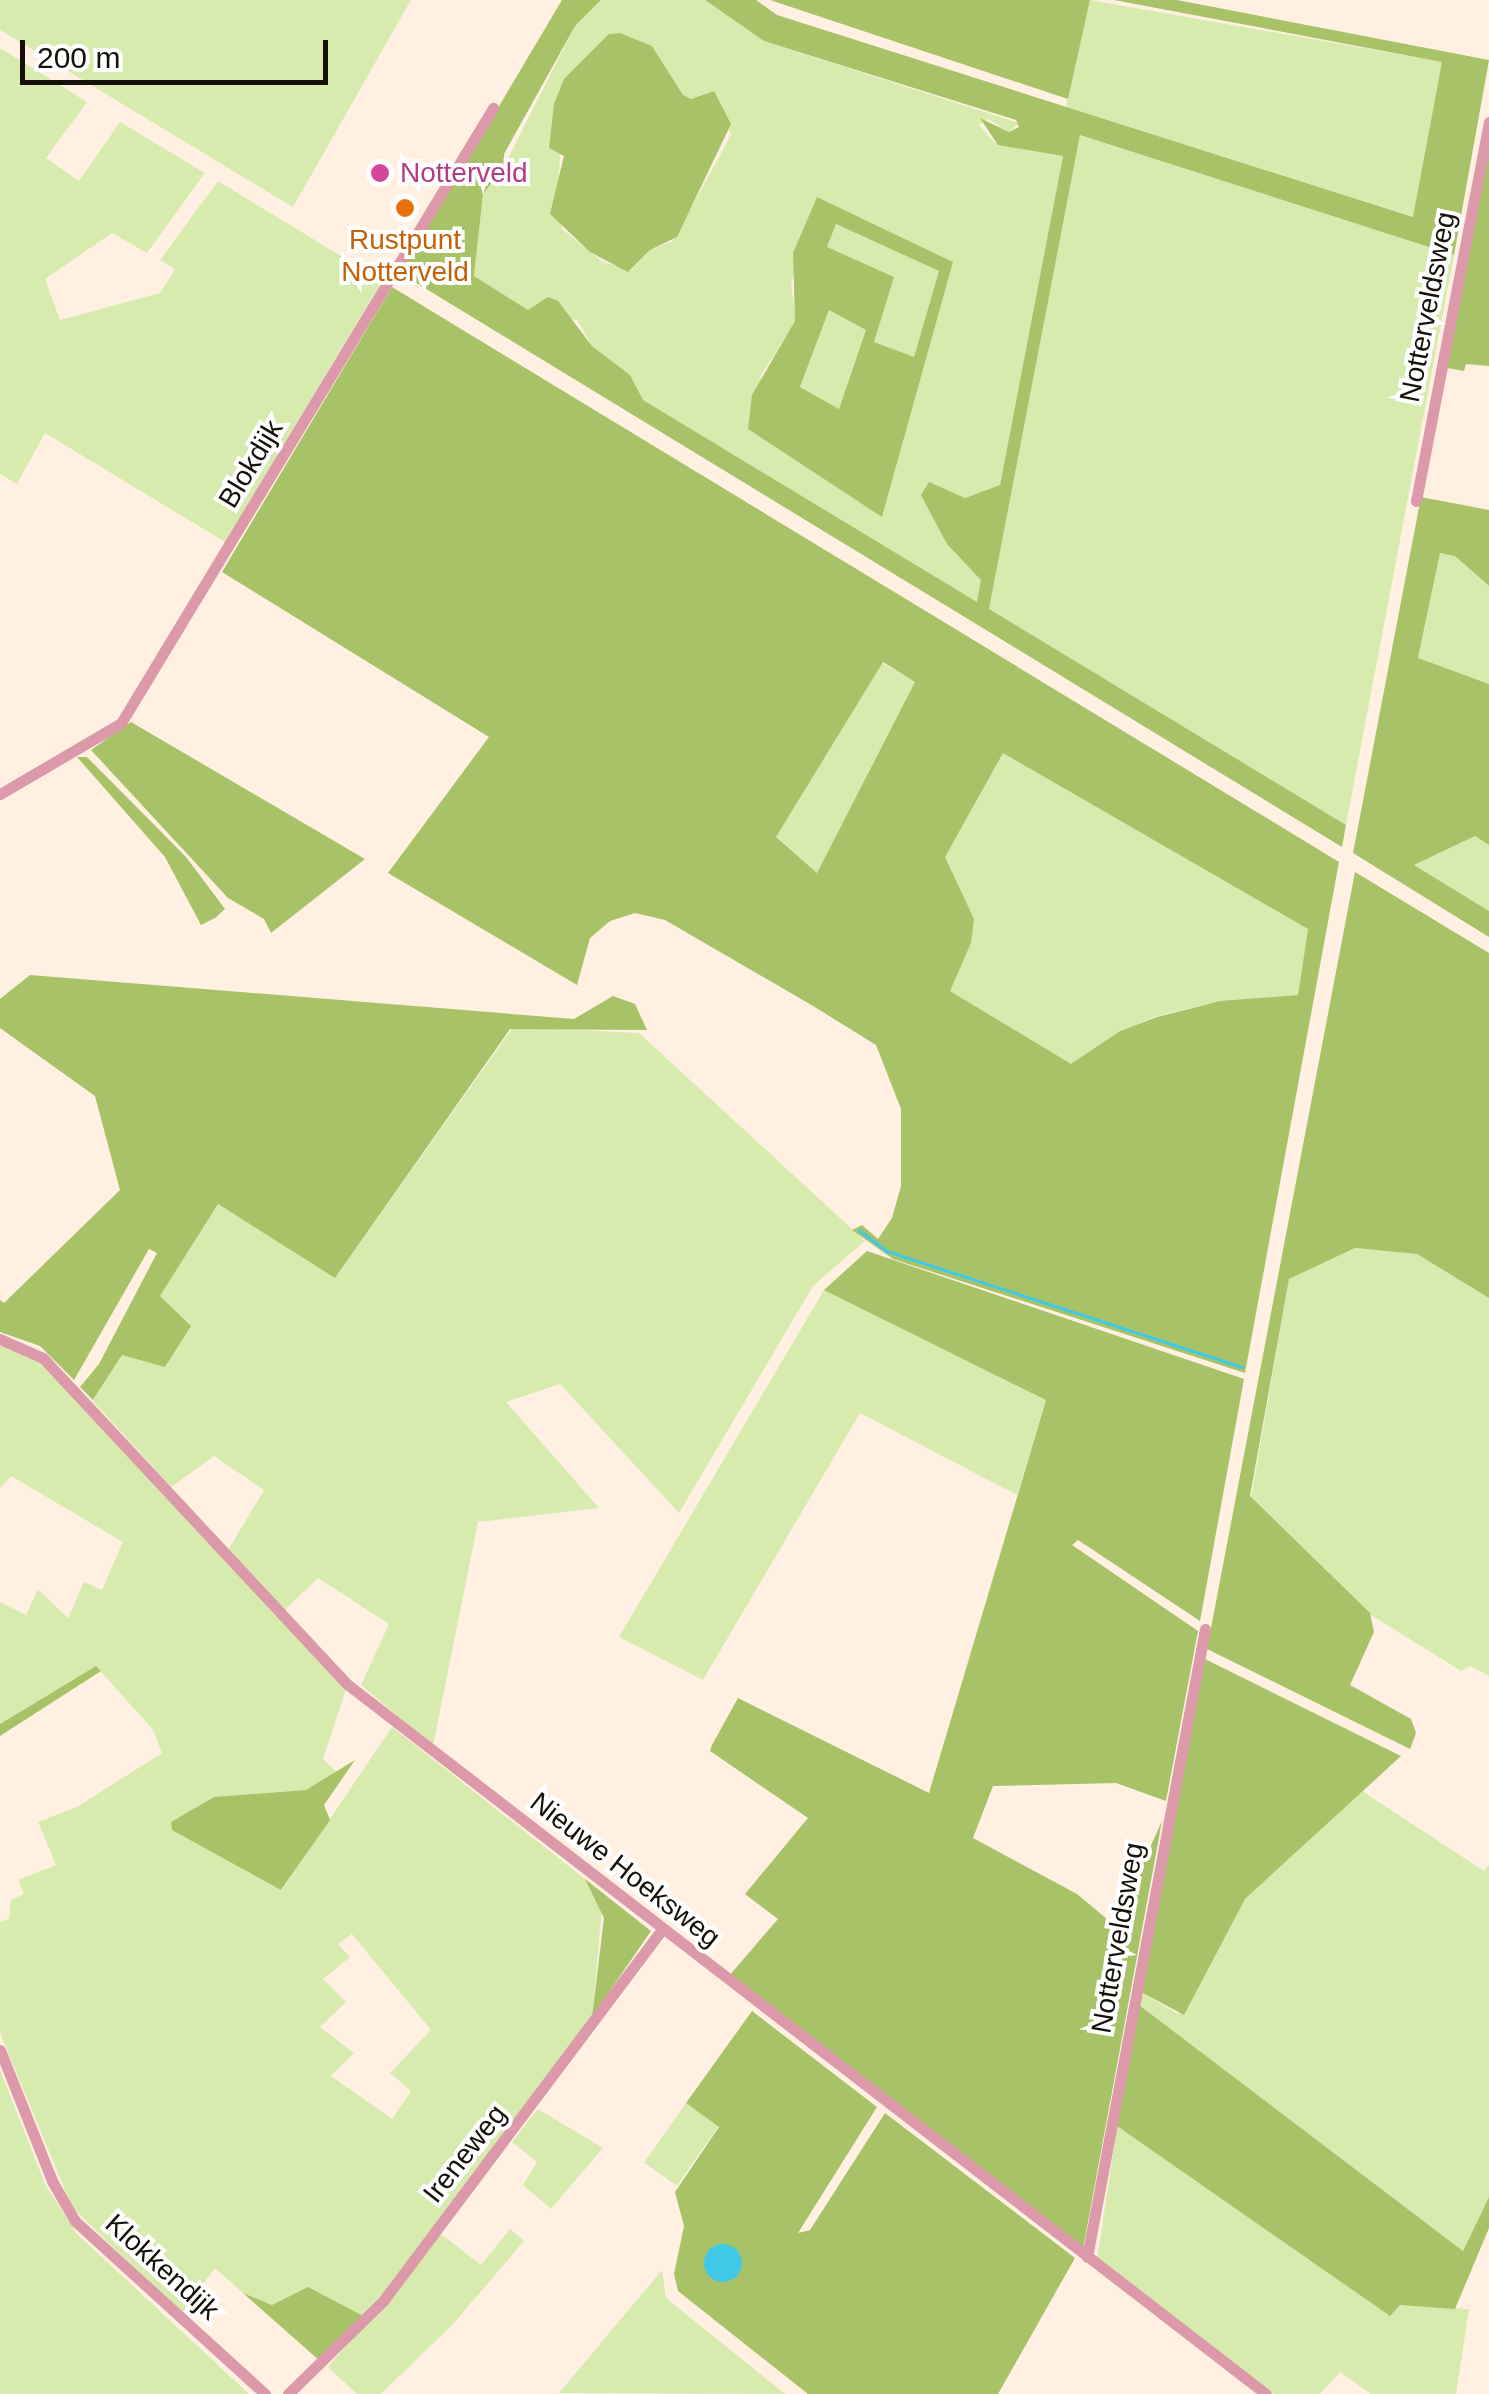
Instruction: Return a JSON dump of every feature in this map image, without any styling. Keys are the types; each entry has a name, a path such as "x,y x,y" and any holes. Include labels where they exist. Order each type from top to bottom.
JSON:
{"street":[{"name":"Blokdijk","path":"0,794 122,723 493,108"},
{"name":"Notterveldsweg","path":"1416,501 1489,122"},
{"name":"Nieuwe Hoeksweg","path":"0,1339 43,1358 336,1676 1266,2394"},
{"name":"Notterveldsweg","path":"1088,2257 1205,1628"},
{"name":"Ireneweg","path":"288,2394 384,2301 662,1929"},
{"name":"Klokkendijk","path":"0,2050 52,2181 76,2221 265,2394"}],"green space":[{"path":"0,0 411,0 293,207 0,30"},
{"path":"562,0 601,0 575,26 504,154 504,168 483,194 474,276 528,310 548,297 558,301 592,346 630,375 643,400 977,602 981,580 947,544 921,495 929,482 965,498 1000,485 1063,156 998,145 980,118 1009,132 1019,127 1016,120 764,41 705,0 756,0 777,15 1413,217 1442,62 1114,0 1177,0 1489,60 1454,255 1080,135 989,609 1346,825 1342,847 400,273"},
{"path":"601,0 705,0 764,41 1019,123 1009,132 988,119 979,125 994,142 1063,156 1000,485 965,498 939,489 961,558 982,580 977,602 642,400 630,375 592,346 577,320 528,311 474,276 483,194 499,176 575,26","holes":["620,33 652,46 683,95 691,99 714,91 731,135 673,241 650,250 631,270 603,262 562,229 559,176 564,79","817,197 953,262 882,517 760,377 796,321 791,284"]},
{"path":"770,0 1090,0 1068,99"},
{"path":"1090,0 1443,62 1414,217 1066,107"},
{"path":"620,33 652,46 683,95 691,99 714,91 731,124 677,237 650,250 628,272 590,252 550,214 564,156 549,148 554,104 564,79 609,34"},
{"path":"0,48 87,102 46,158 79,181 120,122 205,173 147,253 112,233 45,279 60,320 160,293 175,269 160,260 218,181 382,281 225,542 45,433 17,484 0,474"},
{"path":"1080,135 1454,255 1346,825 989,609"},
{"path":"1489,137 1489,366 1466,364 1464,371 1447,368"},
{"path":"817,197 953,262 882,517 748,429 752,395 795,321 793,253","holes":["836,224 939,271 914,357 874,342 894,277 827,247","829,310 866,330 839,409 800,387"]},
{"path":"836,224 939,271 914,358 873,342 827,247"},
{"path":"392,287 1339,862 1245,1373 893,1259 852,1230 862,1225 878,1239 892,1218 901,1186 901,1109 876,1045 813,1006 665,920 635,913 610,921 590,938 577,985 388,873 489,737 222,572","holes":["883,662 915,682 817,873 776,837","1003,753 1308,929 1298,995 1220,1001 1157,1017 1120,1031 1071,1064 950,991 971,943 974,919 945,857"]},
{"path":"829,310 867,329 839,409 800,387"},
{"path":"1421,497 1489,510 1489,586 1455,556 1440,553 1418,658 1489,684 1489,845 1475,836 1414,865 1489,911 1489,937 1353,853"},
{"path":"1440,553 1455,556 1489,586 1489,684 1418,659"},
{"path":"880,662 916,682 817,873 776,837"},
{"path":"131,722 365,859 271,933 264,919 228,898 91,750"},
{"path":"1003,752 1308,929 1298,995 1210,1003 1157,1016 1120,1031 1071,1065 949,991 971,943 944,857"},
{"path":"77,757 87,757 186,857 225,909 201,925 165,857"},
{"path":"1475,836 1489,845 1489,911 1414,865"},
{"path":"1355,872 1489,953 1489,1298 1417,1254 1355,1248 1289,1279 1250,1496 1370,1613 1374,1632 1350,1685 1411,1719 1416,1733 1410,1749 1207,1649"},
{"path":"30,975 574,1019 613,996 635,1004 647,1030 510,1029 335,1278 218,1204 160,1296 191,1326 165,1367 122,1355 93,1400 80,1387 99,1364 157,1253 149,1249 74,1380 40,1346 0,1332 0,1300 4,1303 120,1190 95,1096 0,1028 0,999"},
{"path":"513,1027 639,1033 865,1241 813,1286 679,1513 560,1384 506,1402 599,1508 478,1522 433,1746 361,1685 389,1624 318,1578 284,1611 228,1550 264,1490 214,1456 171,1487 93,1401 122,1355 166,1366 190,1326 160,1296 218,1204 336,1277"},
{"path":"1355,1248 1417,1254 1489,1298 1489,1676 1471,1666 1461,1671 1371,1615 1251,1498 1289,1279"},
{"path":"867,1251 1244,1379 1200,1621 1078,1540 1072,1545 1198,1631 1166,1801 1116,1783 993,1786 973,1838 1077,1894 1107,1919 1113,1936 1102,1976 1117,1982 1142,1865 1162,1821 1083,2249 729,1976 778,1919 745,1894 808,1818 710,1751 712,1745 738,1698 929,1793 1046,1400 824,1290"},
{"path":"824,1290 1047,1396 1017,1495 860,1413 703,1680 619,1637"},
{"path":"0,1343 41,1362 346,1689 323,1759 338,1773 306,1790 214,1797 172,1822 282,1890 392,1727 585,1879 602,1908 592,2017 365,2317 288,2298 272,2305 243,2293 215,2268 181,2314 72,2207 0,2033 0,1922 9,1919 11,1900 24,1894 18,1880 56,1865 38,1822 77,1807 162,1753 153,1730 96,1666 0,1724 0,1602 26,1615 38,1589 68,1618 84,1582 102,1590 123,1542 11,1476 0,1488","holes":["352,1934 431,2030 390,2073 411,2091 392,2119 331,2076 354,2053 320,2027 346,2002 323,1979 350,1957 338,1944"]},
{"path":"1205,1659 1401,1756 1245,1899 1184,2015 1141,1992"},
{"path":"96,1666 101,1671 0,1736 0,1724"},
{"path":"355,1760 324,1805 330,1820 281,1890 172,1830 171,1822 214,1797 306,1790"},
{"path":"1362,1791 1484,1871 1489,1865 1489,2197 1463,2251 1139,2005 1141,1992 1178,2014 1245,1899"},
{"path":"585,1879 651,1931 592,2017 604,1918"},
{"path":"1139,2005 1463,2251 1489,2197 1489,2228 1455,2309 1400,2305 1390,2316 1117,2126"},
{"path":"752,2011 877,2107 798,2233 810,2230 885,2113 1075,2258 998,2394 808,2394 678,2291 674,2274 684,2226 675,2192 719,2127 686,2103"},
{"path":"0,2070 46,2186 77,2234 249,2394 0,2394"},
{"path":"686,2103 719,2126 677,2186 644,2163"},
{"path":"538,2109 603,2148 551,2209 523,2185 537,2162 512,2142"},
{"path":"1117,2126 1389,2315 1399,2305 1469,2309 1456,2394 1371,2394 1340,2372 1320,2394 1273,2394 1097,2260"},
{"path":"510,2229 524,2241 452,2325 381,2394 357,2394 328,2367 441,2234 481,2265"},
{"path":"662,2270 666,2298 785,2394 559,2393"},
{"path":"308,2287 365,2317 320,2361 243,2293 272,2305"}],"water":[{"path":"723,2244 736,2250 742,2263 736,2276 723,2282 710,2276 704,2263 710,2250"}],"waterway":[{"path":"859,1230 887,1251 1242,1367"}],"place":[{"name":"Notterveld","path":"380,173"},
{"name":"Rustpunt Notterveld","path":"405,208"}]}
